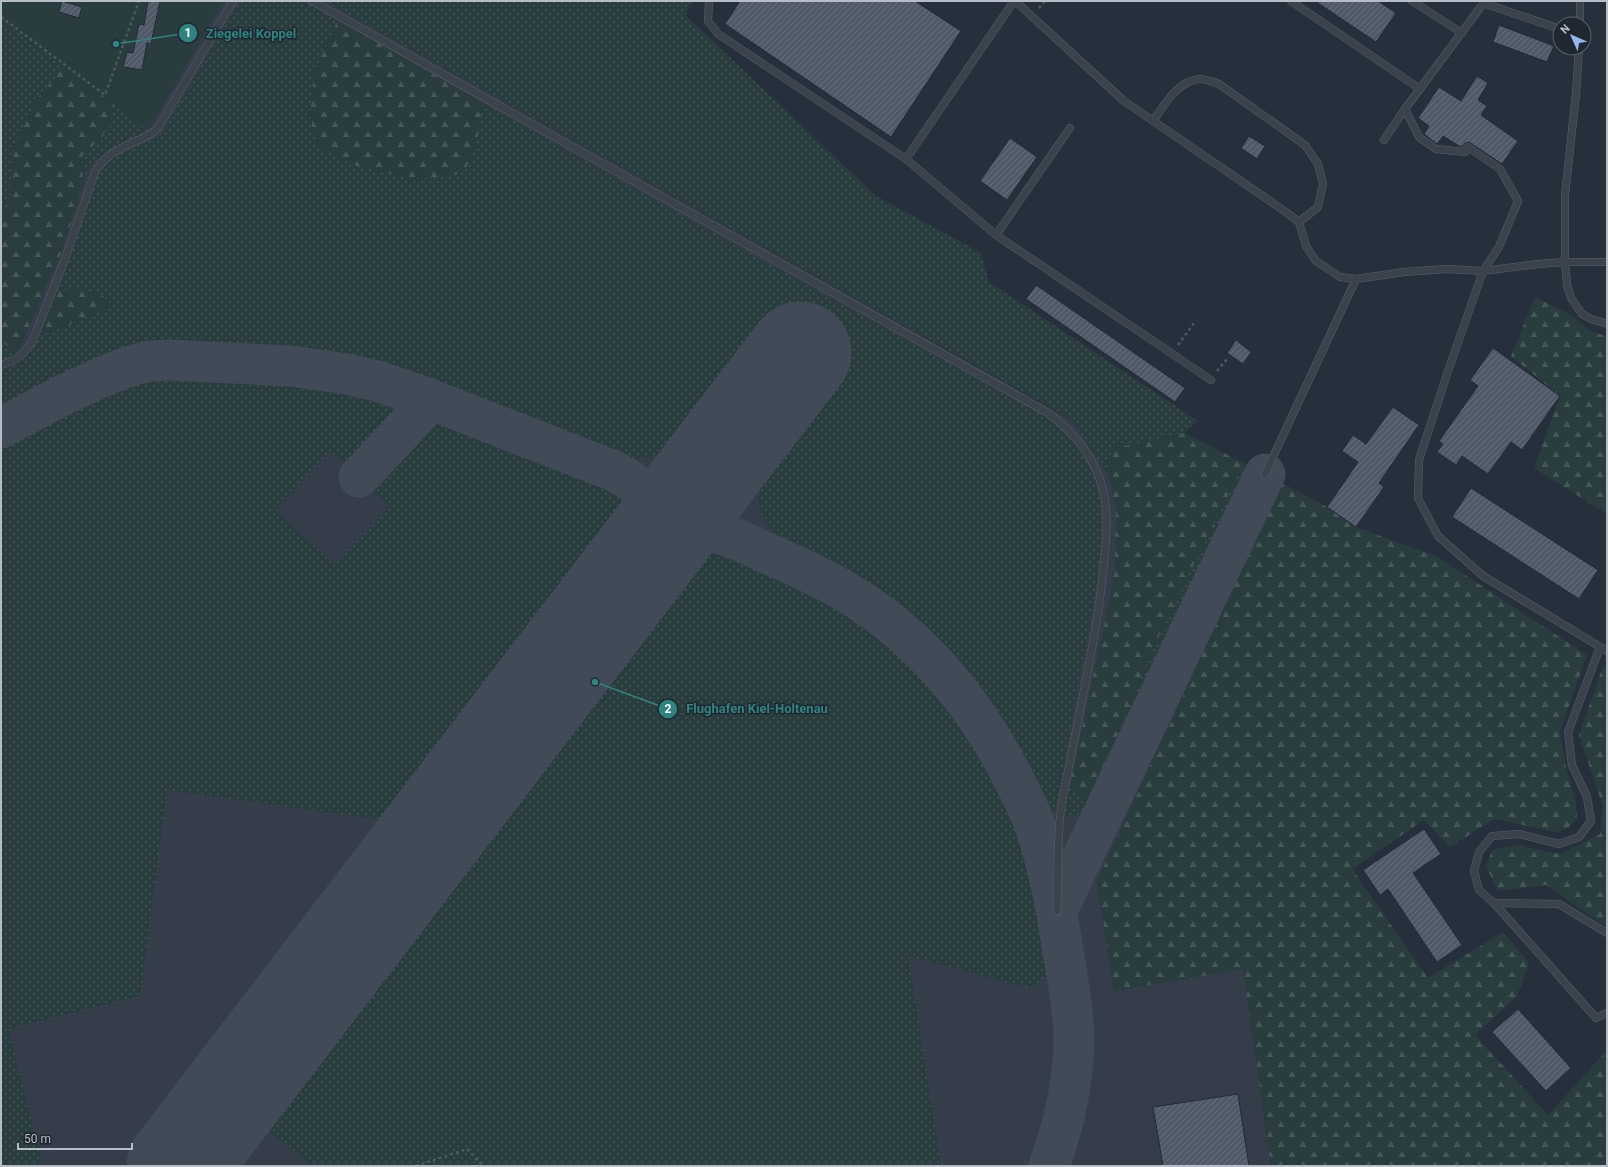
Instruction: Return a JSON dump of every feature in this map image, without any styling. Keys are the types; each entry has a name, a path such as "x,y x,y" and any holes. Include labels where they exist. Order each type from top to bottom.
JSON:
{"lane":[{"path":"1,365 20,356 28,349 66,256 95,172 100,164 119,149 153,134 158,128 233,1"},
{"path":"312,1 1048,413 1063,424 1077,438 1098,473 1104,492 1106,534 1102,589 1060,817 1057,911"},
{"path":"709,1 708,21 718,34 906,159 996,235 1210,380"},
{"path":"906,159 1015,1 1124,101 1299,222 1306,246 1316,260 1340,277 1356,279 1404,272 1447,269 1483,271 1521,265 1565,262 1607,262"},
{"path":"1291,1 1420,89"},
{"path":"1412,1 1462,33"},
{"path":"1384,140 1404,109 1484,2 1552,26"},
{"path":"1580,16 1581,2"},
{"path":"1578,56 1576,94 1565,195 1565,262 1567,285 1571,298 1582,314 1607,324"},
{"path":"1153,121 1173,93 1190,81 1202,79 1219,84 1305,145 1318,164 1323,184 1318,207 1299,222"},
{"path":"1404,109 1419,137 1436,149 1465,152 1468,147 1500,169 1518,201 1499,247 1483,271 1418,460 1418,498 1438,536 1483,576 1607,651"},
{"path":"996,235 1070,128"},
{"path":"1265,474 1356,279"},
{"path":"1600,647 1568,732 1572,765 1587,797 1591,821 1579,837 1559,844 1519,834 1492,836 1478,852 1474,871 1479,890 1494,903 1596,1018 1607,1013"},
{"path":"1494,903 1559,904 1607,934"}],"path":[{"path":"1,17 105,95 139,1"},
{"path":"1172,354 1194,323"},
{"path":"1210,380 1228,358"},
{"path":"416,1166 467,1149 483,1166"}],"shaded area":[{"path":"223,1 325,1 1120,447 1184,433 1282,483 1097,881 1114,991 1243,968 1271,1166 1,1166 1,20 148,130"}],"green space":[{"path":"1,1 223,1 148,130 1,20"},
{"path":"240,1 303,1 338,20 314,72 450,177 465,171 477,141 483,103 785,273 1058,423 1068,433 1090,465 1100,499 1101,545 1097,581 1055,815 1043,806 1021,763 1000,727 985,704 959,671 926,639 876,596 842,575 784,544 767,526 758,498 760,474 837,371 771,321 680,440 663,453 647,458 631,460 615,457 434,385 350,360 239,350 169,346 123,354 97,363 1,410 1,369 23,360 31,351 42,331 55,331 100,294 77,288 57,292 91,193 101,170 113,158 161,135"},
{"path":"325,1 694,1 685,15 876,196 981,253 989,282 1198,421 1184,433 1120,447 1112,442 1108,474 1070,418"},
{"path":"1,20 64,67 36,100 14,147 9,203 1,222"},
{"path":"338,20 483,103 477,141 465,171 450,177 410,179 350,164 317,145 310,118 314,72"},
{"path":"64,67 114,104 111,123 101,138 82,156 83,185 62,251 18,352 8,346 1,337 1,222 9,203 14,147 36,100"},
{"path":"114,104 148,130 108,151 100,157 88,170 83,185 82,156 101,138 111,123"},
{"path":"77,288 100,294 114,305 55,331 42,331 47,313 57,292"},
{"path":"1535,297 1569,314 1592,332 1607,336 1607,514 1534,468 1560,396 1511,356"},
{"path":"1,337 8,346 18,352 1,361"},
{"path":"153,376 306,381 398,403 402,411 394,426 353,471 330,451 275,510 335,565 390,506 367,484 408,436 436,416 609,483 620,496 626,512 391,821 167,790 140,996 8,1029 43,1166 1,1166 1,445 32,426 116,386"},
{"path":"1184,433 1244,463 1160,633 1090,799 1084,802 1077,796 1071,779 1115,571 1116,508 1108,474 1112,442 1120,447"},
{"path":"1244,463 1250,466 1093,800 1081,812 1064,817 1064,810 1071,779 1077,796 1090,799 1160,633"},
{"path":"1282,483 1327,507 1356,527 1438,557 1587,655 1560,731 1566,767 1576,802 1577,819 1568,828 1555,832 1494,819 1450,847 1424,820 1352,869 1428,978 1503,932 1529,963 1517,996 1475,1035 1548,1115 1607,1050 1607,1166 1271,1166 1243,969 1114,991 1097,881"},
{"path":"729,554 785,576 838,605 864,621 911,660 940,690 961,718 1000,781 1009,799 1017,821 1039,901 1048,949 1049,973 1036,985 1026,987 908,956 941,1166 313,1166 262,1126 690,564 706,556"},
{"path":"1603,666 1607,670 1607,925 1605,926 1546,885 1498,891 1486,867 1492,850 1515,845 1560,854 1600,834 1603,807 1579,735"}],"building":[{"path":"62,1 82,7 79,18 59,12"},
{"path":"148,1 160,1 151,44 147,43 142,70 123,67 127,52 133,53 139,24 144,25"},
{"path":"740,1 915,1 961,31 891,137 725,24"},
{"path":"1315,1 1378,1 1396,13 1376,42"},
{"path":"1499,25 1552,45 1552,51 1547,62 1493,42"},
{"path":"1477,76 1488,83 1478,100 1487,106 1481,115 1518,141 1502,164 1469,142 1465,143 1462,147 1443,136 1437,144 1424,134 1429,126 1418,118 1439,87 1461,101"},
{"path":"1249,136 1265,146 1257,159 1241,148"},
{"path":"1010,138 1037,157 1007,200 980,181"},
{"path":"1036,285 1185,388 1175,402 1026,299"},
{"path":"1236,340 1251,352 1243,364 1227,353"},
{"path":"1493,348 1560,396 1522,450 1511,442 1488,474 1462,456 1456,465 1437,452 1443,444 1439,441 1478,386 1470,380"},
{"path":"1393,407 1419,425 1379,483 1384,487 1356,527 1327,507 1358,462 1342,451 1353,435 1366,444"},
{"path":"1471,488 1598,570 1579,599 1452,517"},
{"path":"1424,829 1441,854 1413,873 1462,945 1437,962 1388,889 1380,895 1363,870"},
{"path":"1518,1009 1571,1068 1546,1091 1492,1032"},
{"path":"1238,1094 1249,1166 1163,1166 1153,1107"}],"taxiway":[{"path":"1,428 63,395 102,377 127,367 149,361 170,360 290,366 347,374 377,381 427,398 614,471 631,481 646,495 655,512 655,531 644,557"},
{"path":"359,477 421,411 427,398"},
{"path":"1057,911 1265,474"},
{"path":"644,557 661,543 676,534 691,530 706,530 721,533 736,539 819,577 865,604 909,639 948,679 982,724 1010,772 1031,814 1038,835 1054,898 1070,990 1074,1053 1064,1118 1049,1166"}],"runway":[{"path":"178,1166 800,353"}],"place":[{"name":"Ziegelei Koppel","path":"116,44"},
{"name":"Flughafen Kiel-Holtenau","path":"595,682"}]}
